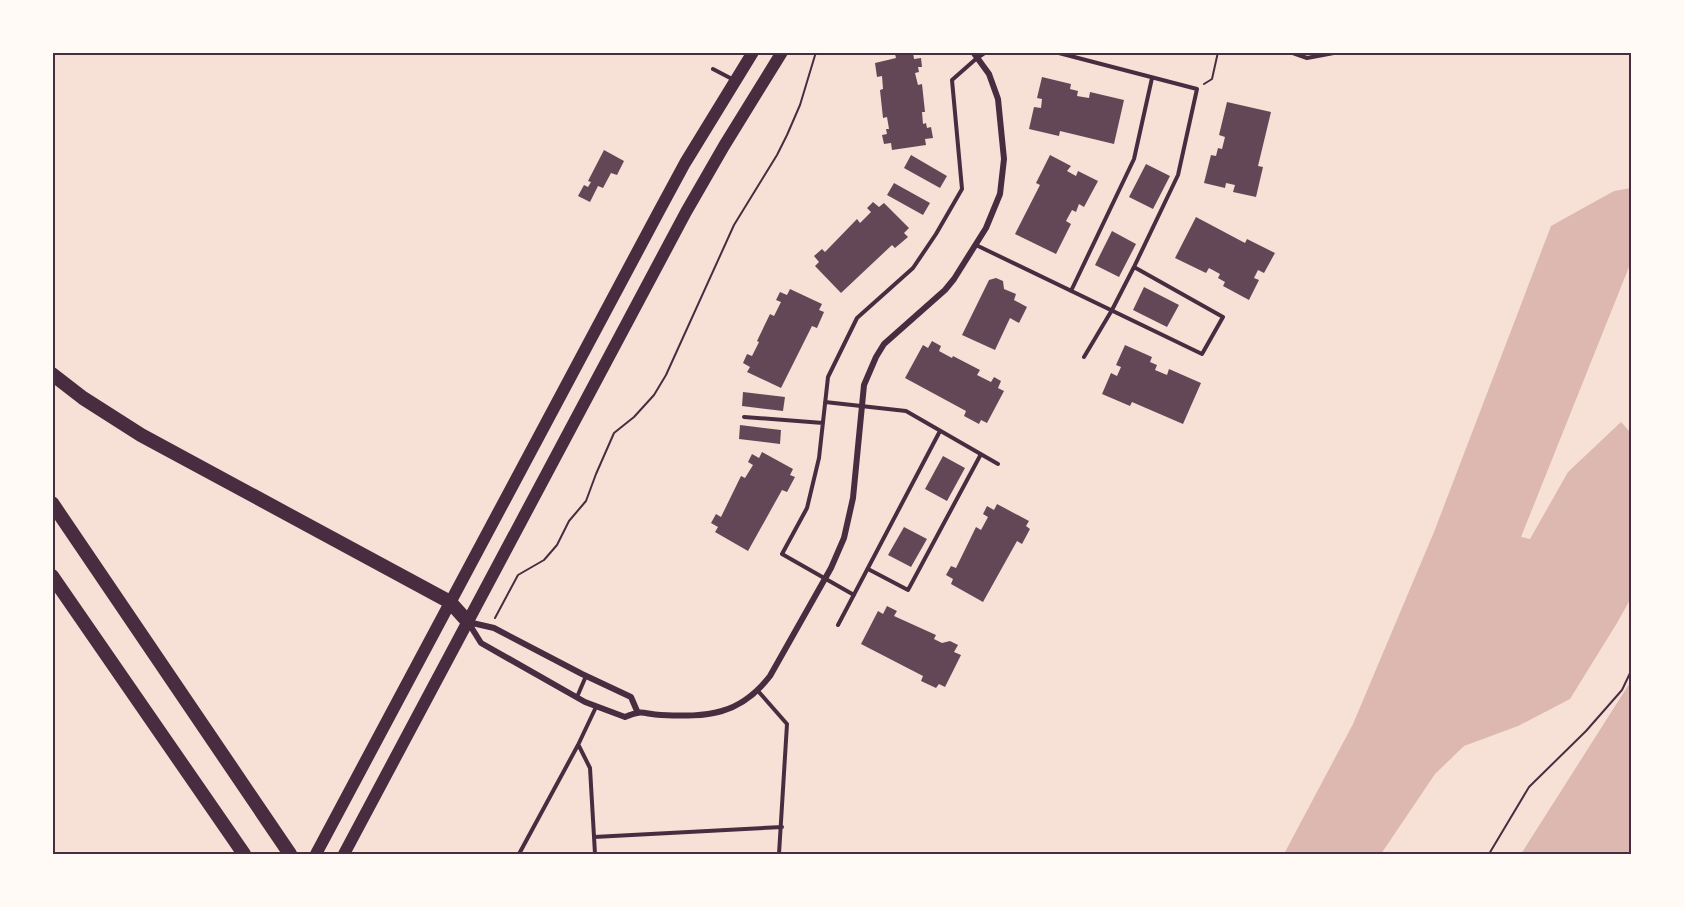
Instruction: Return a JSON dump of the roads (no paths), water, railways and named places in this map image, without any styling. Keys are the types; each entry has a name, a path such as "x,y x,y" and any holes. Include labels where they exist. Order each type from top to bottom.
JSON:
{"highway":[{"path":"52,374 83,398 141,435 450,602 468,622"},
{"path":"52,503 290,855"},
{"path":"52,576 244,855"}],"main road":[{"path":"316,855 658,213 753,52"},
{"path":"344,855 686,212 723,146 782,52"}],"street":[{"path":"468,622 481,643 577,697 625,717 638,711 658,715 704,716 737,706 758,691 770,676 824,580 844,538 851,508 864,385 876,357 884,344 945,290 954,279 976,245 1000,194 1004,159 998,99 989,74 975,55"},
{"path":"468,622 494,628 632,697 638,711"}],"lane":[{"path":"854,595 824,580 782,554 807,508 819,458 828,377 858,318 913,268 962,189 952,80 975,55 986,52"},
{"path":"1054,52 1197,89 1178,175 1112,310 1084,357"},
{"path":"1290,52 1307,58 1339,52"},
{"path":"713,69 735,80"},
{"path":"1071,291 1134,159 1152,78"},
{"path":"976,245 1202,354 1222,317 1134,267"},
{"path":"825,402 906,411 998,464"},
{"path":"744,417 823,423"},
{"path":"838,625 940,431"},
{"path":"868,569 908,590 981,454"},
{"path":"577,697 586,676"},
{"path":"758,691 786,724 782,828 778,855"},
{"path":"519,855 597,706"},
{"path":"578,745 590,768 595,855"},
{"path":"594,837 782,828"}]}
